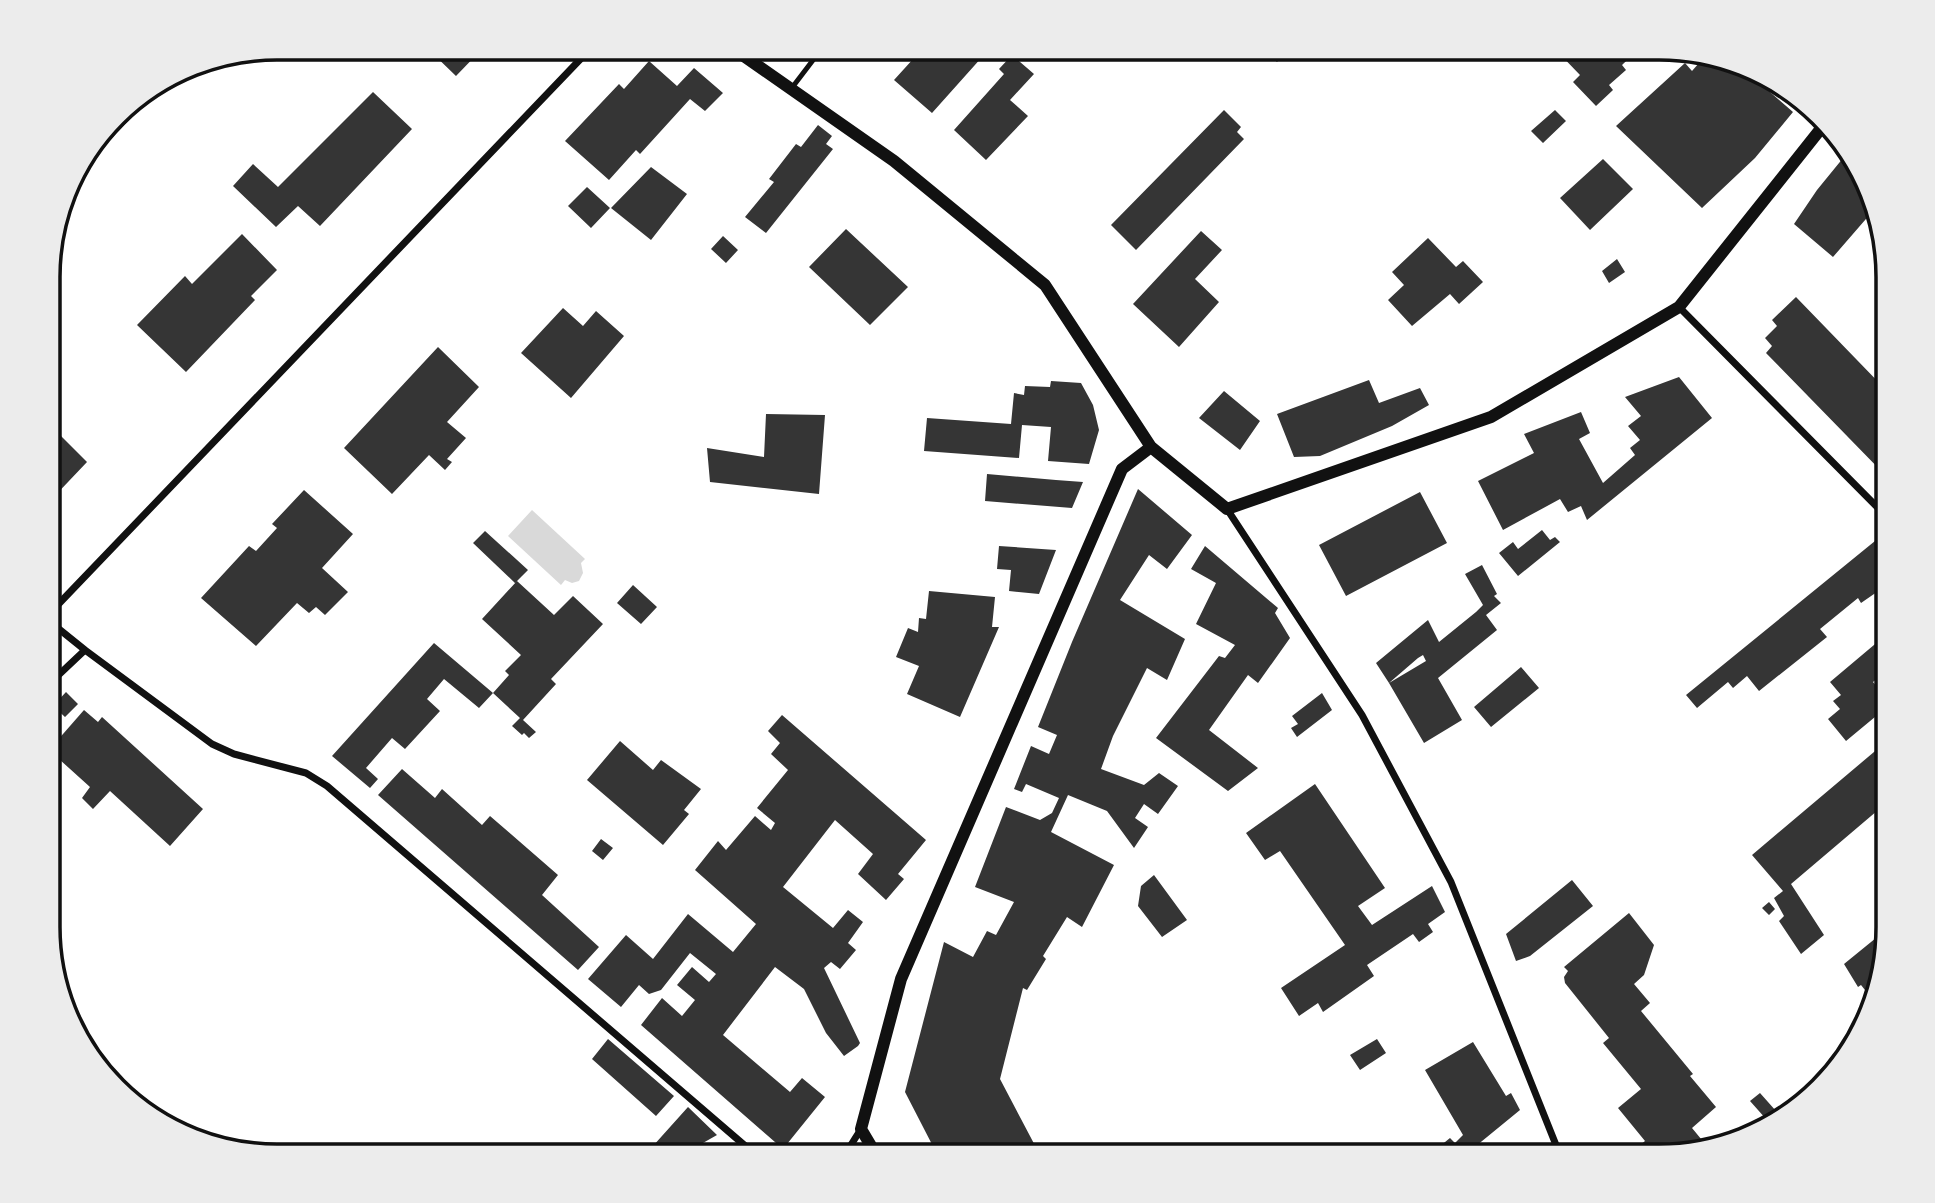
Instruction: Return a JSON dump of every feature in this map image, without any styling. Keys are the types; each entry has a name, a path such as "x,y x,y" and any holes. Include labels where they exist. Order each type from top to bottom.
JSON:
{"street":[{"path":"60,603 580,60"},
{"path":"750,60 894,161 1045,285 1151,447 1227,509 1362,715 1451,882 1555,1143"},
{"path":"1227,509 1491,417 1679,307 1819,130"},
{"path":"1679,307 1875,505"},
{"path":"852,1144 861,1129 901,979 1122,469 1151,447"},
{"path":"60,630 212,744 234,754 306,773 327,786 743,1144"},
{"path":"60,674 85,650"},
{"path":"861,1129 870,1144"}],"lane":[{"path":"791,89 813,60"}],"shaded area":[{"path":"532,510 585,559 581,563 583,573 579,581 572,583 565,580 561,585 508,536"}],"building":[{"path":"439,60 471,60 456,76"},
{"path":"912,60 979,60 932,113 894,80"},
{"path":"1007,60 1018,60 1034,74 1010,100 1028,116 986,160 954,130 1004,74 999,69"},
{"path":"1566,60 1627,60 1622,65 1626,70 1609,85 1613,90 1596,106 1573,82 1580,75"},
{"path":"649,61 677,86 694,68 723,93 705,111 690,99 640,154 636,150 609,180 565,141 619,84 624,89"},
{"path":"1685,63 1692,71 1699,63 1728,71 1765,88 1793,112 1755,158 1702,208 1616,126"},
{"path":"373,92 412,129 320,226 298,206 276,227 233,186 253,164 278,187"},
{"path":"144,104 111,139 123,123"},
{"path":"1224,110 1241,127 1237,132 1244,139 1136,250 1111,225"},
{"path":"1555,110 1566,121 1543,143 1531,131"},
{"path":"818,125 832,136 826,144 833,149 766,233 745,217 774,182 769,179 796,144 801,147"},
{"path":"1603,159 1633,189 1590,230 1560,198"},
{"path":"1841,160 1859,193 1867,218 1833,257 1794,224"},
{"path":"651,167 687,194 651,240 611,208"},
{"path":"587,187 610,208 591,228 568,206"},
{"path":"846,229 908,287 870,325 809,267"},
{"path":"1201,231 1222,250 1195,279 1219,302 1179,347 1133,304"},
{"path":"242,234 277,270 251,296 255,300 186,372 137,325 185,276 192,284"},
{"path":"723,236 738,250 726,263 711,249"},
{"path":"1428,238 1456,267 1463,261 1483,282 1459,304 1450,294 1412,326 1388,300 1404,285 1392,272"},
{"path":"1617,259 1625,272 1609,283 1602,271"},
{"path":"1796,297 1875,379 1875,465 1766,353 1772,346 1765,338 1777,326 1772,320"},
{"path":"563,308 583,326 596,311 624,336 571,398 521,353"},
{"path":"438,347 479,387 447,422 466,438 447,459 452,462 445,470 429,455 392,494 344,448"},
{"path":"1679,377 1712,418 1587,520 1581,506 1568,512 1560,499 1503,530 1478,481 1534,453 1524,434 1581,412 1590,433 1579,439 1603,483 1635,455 1630,448 1640,440 1628,426 1641,416 1625,397"},
{"path":"1369,380 1379,403 1420,388 1429,405 1392,426 1320,456 1294,457 1277,414"},
{"path":"1051,381 1081,383 1093,405 1099,430 1089,464 1048,461 1051,427 1022,425 1019,458 924,451 927,418 1011,424 1014,393 1024,395 1025,386 1050,387"},
{"path":"1224,391 1260,421 1240,450 1199,418"},
{"path":"766,414 825,415 819,494 710,482 707,448 764,457"},
{"path":"60,435 87,462 60,490"},
{"path":"987,474 1083,482 1072,508 985,501"},
{"path":"1138,489 1192,535 1167,569 1149,555 1120,600 1185,639 1167,680 1147,668 1113,736 1101,769 1144,785 1159,773 1178,786 1158,814 1144,804 1135,818 1148,827 1134,848 1107,811 1068,795 1051,832 1114,865 1082,927 1067,917 1043,956 1046,959 1027,990 1023,988 1000,1079 1034,1143 932,1144 905,1092 944,942 973,957 987,931 996,935 1014,902 975,887 1006,807 1040,820 1052,813 1059,798 1026,784 1022,792 1014,789 1031,746 1049,754 1057,735 1038,727"},
{"path":"304,490 353,534 322,568 348,592 325,615 316,607 309,613 297,603 256,646 201,598 249,546 256,551 277,528 272,524"},
{"path":"1420,492 1447,543 1346,596 1319,545"},
{"path":"1542,530 1550,540 1555,537 1560,542 1518,576 1499,553 1513,542 1518,549"},
{"path":"485,531 528,570 515,583 473,543"},
{"path":"1875,541 1875,593 1861,603 1858,598 1820,629 1827,637 1759,691 1747,676 1733,688 1728,682 1697,708 1686,695"},
{"path":"999,546 1056,550 1039,594 1009,591 1011,570 997,569"},
{"path":"1205,546 1278,608 1275,613 1290,638 1258,683 1248,675 1209,730 1258,768 1228,791 1156,738 1219,656 1225,658 1235,645 1196,624 1216,583 1191,569"},
{"path":"1482,565 1497,594 1494,596 1501,603 1486,615 1497,630 1438,678 1462,720 1424,743 1376,663 1428,620 1439,642 1483,605 1465,574","holes":["1423,655 1426,661 1389,683 1418,658"]},
{"path":"517,581 554,615 573,596 603,624 551,679 556,684 523,720 536,732 529,738 512,726 520,718 493,693 509,675 505,671 521,655 482,619"},
{"path":"633,585 657,607 641,624 617,603"},
{"path":"929,591 995,597 992,627 999,627 960,717 907,694 919,666 896,657 908,628 918,632 919,618 926,619"},
{"path":"434,643 493,693 479,708 444,679 427,699 440,711 405,749 392,738 366,768 378,779 370,788 332,756"},
{"path":"1875,644 1875,717 1846,741 1828,719 1840,709 1833,701 1841,695 1830,682"},
{"path":"1521,667 1539,688 1491,727 1474,707"},
{"path":"66,692 78,704 65,717 60,712 60,698"},
{"path":"1322,693 1332,710 1297,737 1291,728 1298,724 1292,716"},
{"path":"84,710 98,722 102,717 203,809 170,846 110,791 93,809 82,798 90,787 60,760 60,737"},
{"path":"782,715 926,840 898,874 904,879 886,900 858,874 873,854 835,820 783,887 833,928 848,910 863,922 848,943 856,950 840,969 831,962 824,968 860,1043 858,1046 844,1056 826,1033 804,989 775,967 723,1035 790,1092 802,1078 825,1097 787,1144 777,1144 641,1025 662,998 682,1016 695,1000 677,985 692,967 709,982 716,974 690,953 661,990 649,994 639,985 621,1007 588,979 626,935 653,959 688,914 733,952 756,924 695,870 718,841 726,850 755,816 771,830 775,823 757,808 788,770 771,754 780,743 768,731"},
{"path":"620,741 653,770 661,760 701,789 684,810 689,814 663,845 587,780"},
{"path":"1875,751 1875,813 1791,884 1824,935 1801,954 1779,921 1784,916 1774,898 1783,891 1752,855"},
{"path":"402,769 435,798 442,789 482,825 490,816 558,875 542,895 599,947 578,970 378,795"},
{"path":"1315,784 1385,888 1358,906 1372,925 1432,886 1445,912 1428,924 1433,932 1419,942 1413,934 1367,965 1374,976 1323,1012 1318,1003 1299,1016 1281,988 1345,945 1280,851 1265,860 1246,833"},
{"path":"601,839 613,848 603,860 592,851"},
{"path":"1154,875 1187,920 1162,937 1138,906 1141,886"},
{"path":"1572,880 1593,906 1530,956 1516,961 1506,934"},
{"path":"1769,902 1775,909 1769,915 1762,908"},
{"path":"1629,913 1654,945 1644,975 1634,984 1650,1003 1641,1011 1693,1074 1690,1076 1716,1107 1692,1128 1701,1139 1643,1143 1645,1141 1618,1108 1641,1089 1603,1043 1609,1038 1565,983 1564,977 1568,971 1564,967"},
{"path":"1875,939 1865,991 1861,985 1858,987 1844,964"},
{"path":"608,1039 674,1096 656,1116 592,1059"},
{"path":"1377,1039 1386,1053 1360,1070 1350,1055"},
{"path":"1473,1042 1506,1096 1511,1093 1520,1110 1479,1143 1444,1143 1450,1138 1455,1143 1463,1135 1425,1070"},
{"path":"1760,1093 1774,1109 1763,1116 1750,1101"},
{"path":"688,1107 717,1135 702,1144 655,1144"}]}
